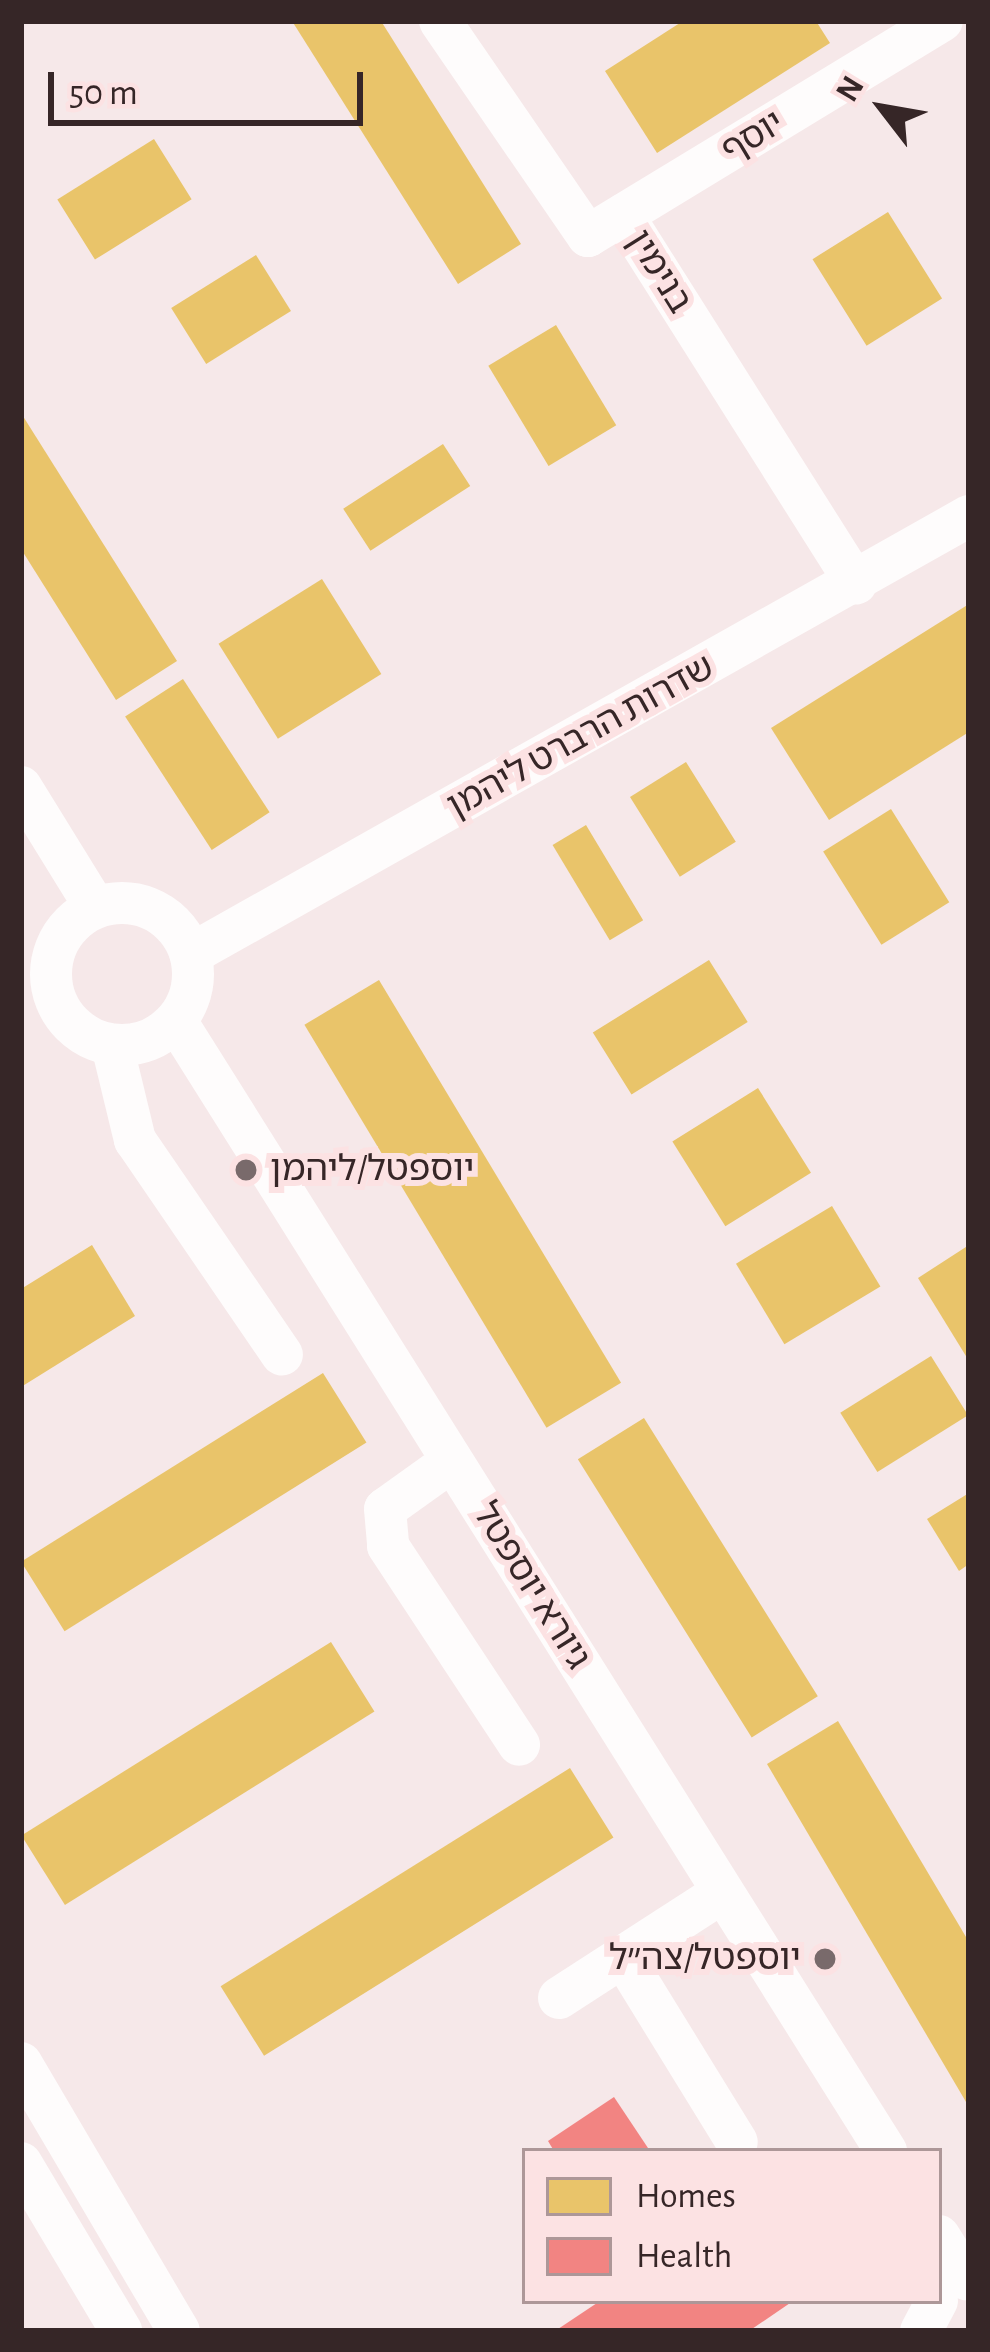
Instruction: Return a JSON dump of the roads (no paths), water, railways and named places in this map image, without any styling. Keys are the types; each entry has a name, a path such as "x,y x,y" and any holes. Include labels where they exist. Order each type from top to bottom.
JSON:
{"street":[{"name":"בנימין","path":"440,21 588,236 623,215 856,584"},
{"name":"יוסף","path":"623,215 942,21"},
{"name":"שדרות הרברט ליהמן","path":"191,954 856,584 969,516"},
{"path":"21,787 95,908"},
{"path":"143,905 191,954 176,1021 112,1045 71,1025 36,955 95,908 143,905"},
{"name":"גיורא יוספטל","path":"176,1021 884,2148"},
{"path":"112,1045 135,1140 282,1354"},
{"path":"452,1461 385,1509 388,1546 519,1745"},
{"path":"559,1998 723,1892"},
{"path":"623,1957 737,2142"},
{"path":"21,2062 178,2331"},
{"path":"21,2163 121,2331"},
{"path":"942,2247 953,2289"},
{"path":"920,2331 941,2304"}],"place":[{"name":"יוספטל/ליהמן","path":"246,1170"},
{"name":"יוספטל/צה״ל","path":"825,1959"}]}
